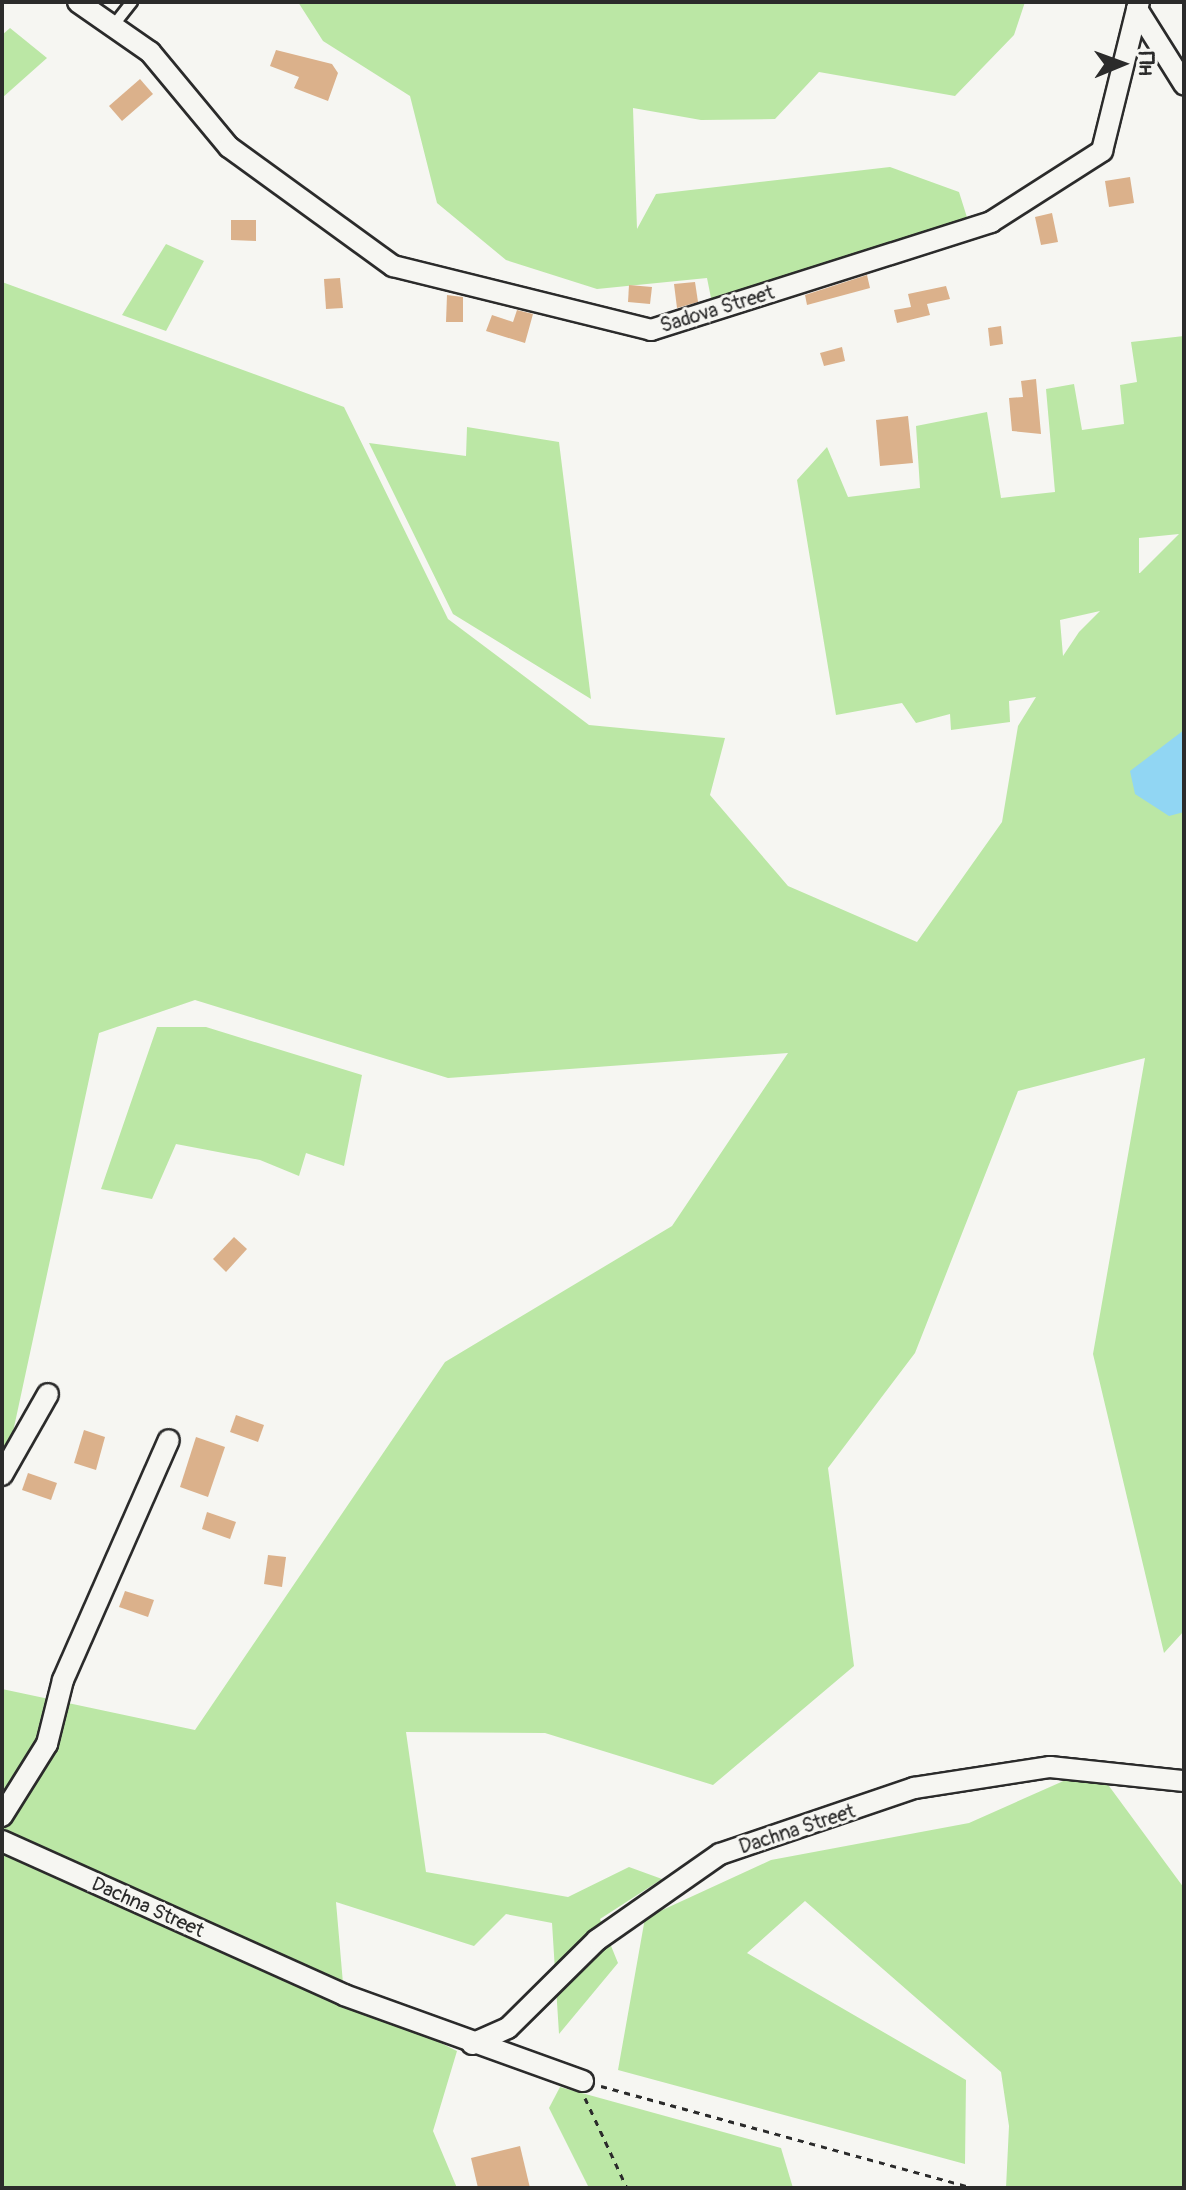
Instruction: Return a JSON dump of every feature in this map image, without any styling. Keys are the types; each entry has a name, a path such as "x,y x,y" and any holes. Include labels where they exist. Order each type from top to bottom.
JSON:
{"street":[{"name":"Sadova Street","path":"78,2 150,52 229,147 393,266 651,330 991,222 1102,151 1138,6"},
{"name":"Sadova Street","path":"1138,6 1184,84"},
{"path":"2,1475 48,1394"},
{"path":"2,1816 14,1807 47,1744 63,1680 169,1440"},
{"name":"Dachna Street","path":"472,2044 508,2028 597,1940 720,1854 914,1788 1050,1767 1184,1781"},
{"name":"Dachna Street","path":"2,1841 344,1995 472,2044 583,2081"}],"lane":[{"path":"113,26 132,2"}],"path":[{"path":"627,2188 583,2095 583,2081 975,2188"}],"green space":[{"path":"298,2 1025,2 1014,35 955,96 819,72 775,119 701,120 633,108 637,229 656,194 890,167 959,192 971,230 712,303 707,278 597,289 506,260 437,203 410,96 323,41"},
{"path":"10,28 47,58 2,98 2,35"},
{"path":"166,244 204,261 166,331 122,315"},
{"path":"2,282 344,407 448,619 589,725 725,738 710,795 788,886 917,942 1002,822 1018,726 1036,697 1009,701 1010,722 951,730 950,714 916,723 902,703 836,715 797,480 827,447 848,497 920,488 916,426 987,412 1001,498 1055,492 1046,389 1074,384 1082,430 1124,424 1120,385 1137,382 1131,342 1184,336 1184,1631 1164,1653 1093,1354 1145,1058 1018,1091 915,1353 828,1468 854,1666 713,1785 545,1733 406,1732 426,1872 568,1897 629,1867 662,1879 600,1919 618,1963 559,2034 552,1923 506,1914 474,1946 336,1902 344,1995 457,2051 433,2131 457,2188 2,2188 2,1689 195,1730 445,1362 672,1226 788,1053 448,1078 195,1000 99,1033 2,1483","holes":["1179,534 1140,573 1139,573 1139,538","1100,611 1079,632 1063,656 1060,620"]},
{"path":"467,427 559,442 591,699 453,614 369,443 466,456"},
{"path":"157,1027 206,1027 362,1075 344,1166 306,1153 299,1176 260,1160 176,1144 152,1199 101,1189"},
{"path":"1095,1767 1184,1888 1184,2188 1006,2188 1009,2126 1001,2072 805,1901 747,1953 966,2080 965,2164 618,2070 645,1918 771,1860 969,1823"},
{"path":"560,2087 781,2148 793,2188 589,2188 549,2108"}],"water":[{"path":"1184,730 1184,812 1169,816 1135,794 1130,771"}],"building":[{"path":"276,50 332,64 338,73 328,101 294,88 299,77 270,66"},
{"path":"140,79 153,94 122,121 109,106"},
{"path":"1130,177 1134,203 1109,207 1105,181"},
{"path":"1052,213 1058,242 1041,245 1035,217"},
{"path":"231,220 256,220 256,241 231,240"},
{"path":"867,275 870,288 807,305 805,295"},
{"path":"340,278 343,308 326,309 324,279"},
{"path":"695,282 698,302 677,308 674,284"},
{"path":"629,285 652,287 650,304 628,302"},
{"path":"946,286 950,299 927,304 930,315 897,323 894,310 911,307 908,294"},
{"path":"447,295 463,297 463,322 446,322"},
{"path":"517,310 533,314 525,343 486,331 492,315 513,322"},
{"path":"1001,326 1003,344 990,346 988,328"},
{"path":"842,347 845,361 824,366 820,353"},
{"path":"1036,379 1041,434 1012,431 1009,398 1023,397 1021,381"},
{"path":"908,416 913,463 880,466 876,420"},
{"path":"234,1237 247,1249 226,1272 213,1259"},
{"path":"236,1415 264,1425 258,1442 230,1432"},
{"path":"84,1430 105,1437 96,1470 74,1463"},
{"path":"196,1437 225,1447 208,1497 180,1487"},
{"path":"28,1473 57,1483 51,1500 22,1490"},
{"path":"207,1512 236,1522 230,1539 202,1529"},
{"path":"268,1555 286,1557 282,1587 264,1584"},
{"path":"125,1591 154,1600 148,1617 119,1607"},
{"path":"520,2146 530,2188 478,2188 471,2158"}]}
